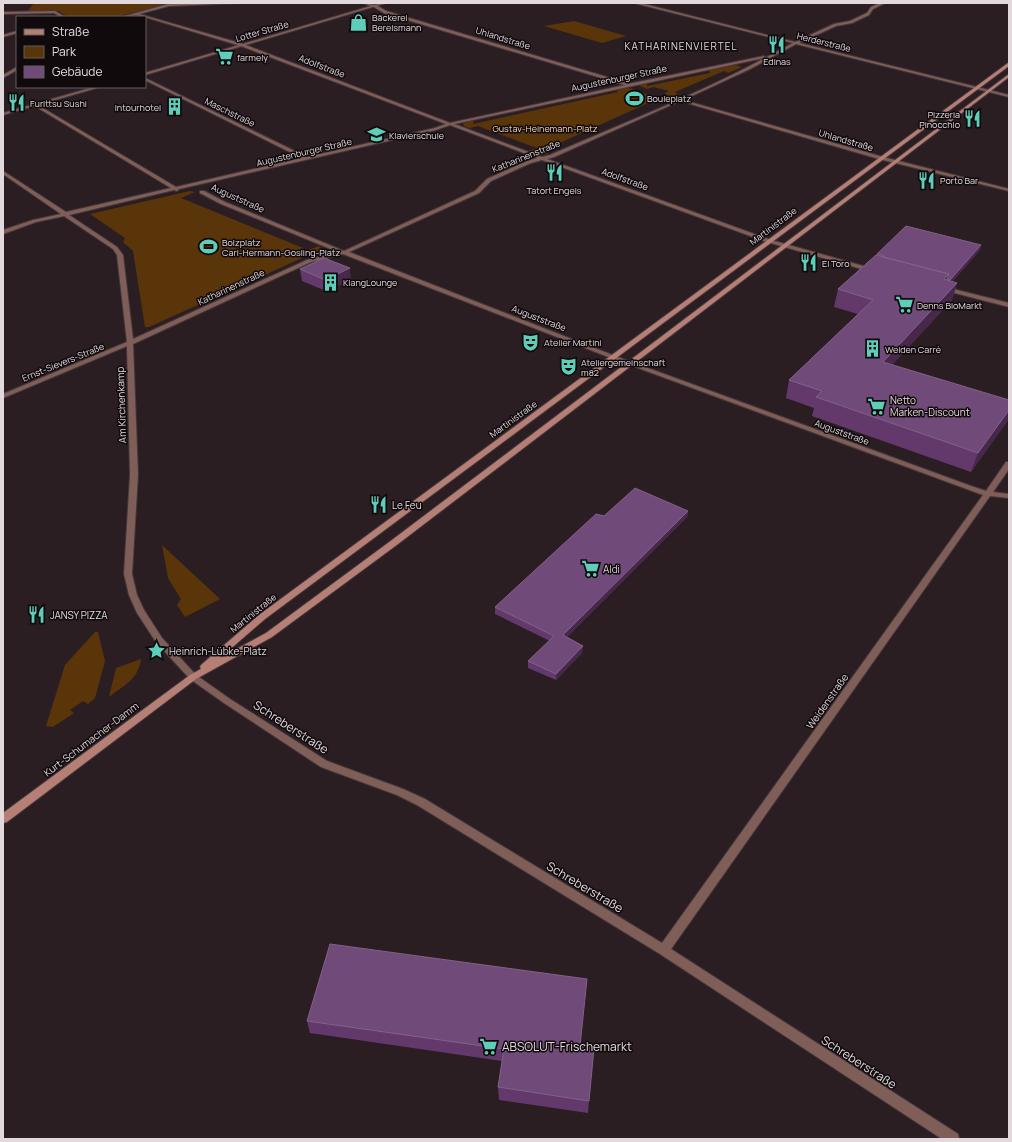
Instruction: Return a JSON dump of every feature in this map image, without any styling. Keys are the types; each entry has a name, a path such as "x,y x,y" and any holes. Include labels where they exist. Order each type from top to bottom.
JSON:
{"main road":[{"name":"Martinistraße","path":"193,677 252,625 1009,64"},
{"path":"193,677 269,635 631,363 1009,75"},
{"name":"Kurt-Schumacher-Damm","path":"3,819 193,677"}],"street":[{"path":"128,16 169,4 240,3"},
{"name":"Uhlandstraße","path":"365,3 375,6 385,12 627,85"},
{"name":"Lotter Straße","path":"146,74 384,3"},
{"name":"Herderstraße","path":"636,3 1009,96"},
{"name":"Katharinenstraße","path":"130,343 309,261 345,252 477,192 489,180 529,162 552,156 679,100 749,68 796,43 835,25 851,22 868,14 872,8 883,3"},
{"path":"3,13 55,12 61,16"},
{"name":"Adolfstraße","path":"136,14 143,16"},
{"name":"Adolfstraße","path":"146,17 242,45 769,241 878,271"},
{"path":"3,36 16,32"},
{"name":"Augustenburger Straße","path":"3,232 64,214 307,160 436,129 451,124 627,85 773,55"},
{"path":"734,63 743,64 749,68"},
{"path":"3,77 16,69"},
{"name":"Maschstraße","path":"146,80 307,160"},
{"path":"3,114 94,88"},
{"name":"Uhlandstraße","path":"679,100 895,162 1009,190"},
{"path":"35,105 177,190"},
{"name":"Am Kirchenkamp","path":"3,172 115,248 120,255 130,343 134,475 128,574 133,595 140,612 159,640 193,677"},
{"name":"Auguststraße","path":"202,192 223,203 612,357 987,494 1009,496"},
{"path":"942,288 1009,305"},
{"name":"Ernst-Sievers-Straße","path":"3,396 130,343"},
{"name":"Weidenstraße","path":"664,950 1009,464"},
{"name":"Schreberstraße","path":"193,677 324,764 400,792 421,802 664,950 953,1139"}],"green space":[{"path":"34,3 164,3 164,5 120,16 66,16 58,11 27,12"},
{"path":"574,21 626,36 602,43 544,26"},
{"path":"735,65 742,67 728,73 724,71 675,92 679,95 672,96 664,94 669,91 654,87 647,89 638,85 647,83 647,86 710,73 709,70"},
{"name":"Gustav-Heinemann-Platz","path":"626,87 666,101 661,103 655,100 544,150 548,154 542,155 528,151 537,148 478,126 469,128 464,126 463,123 474,120 473,124 618,92 617,89"},
{"path":"190,191 195,192 181,198 308,250 319,246 322,249 149,327 145,327 133,251 123,242 125,238 90,214"},
{"path":"162,545 220,599 185,617 177,605 181,599 168,578"},
{"path":"95,632 98,632 105,661 95,698 88,704 83,701 70,710 74,713 53,727 46,726 65,665"},
{"path":"141,659 140,666 134,677 109,697 116,668"}],"building":[{"path":"906,226 981,245 950,280 947,279 949,274 883,257 884,256 877,254"},
{"name":"Weiden Carrè","path":"876,255 949,274 944,279 957,283 883,362 1009,400 1009,410 978,453 816,397 822,391 789,380 873,300 838,289"},
{"path":"324,258 350,268 325,280 300,269"},
{"name":"Aldi","path":"635,488 688,511 563,635 583,646 556,674 528,661 554,636 495,607 596,514 604,516"},
{"name":"ABSOLUT-Frischemarkt","path":"330,944 587,979 580,1046 594,1048 589,1101 498,1087 504,1049 307,1021"}],"place":[{"name":"Bäckerei Berelsmann","path":"359,22"},
{"name":"Edinas","path":"777,44"},
{"name":"farmely","path":"224,57"},
{"name":"Bouleplatz","path":"634,98"},
{"name":"Furittsu Sushi","path":"17,103"},
{"name":"Intourhotel","path":"174,107"},
{"name":"Pizzeria Pinocchio","path":"973,119"},
{"name":"Klavierschule","path":"376,135"},
{"name":"Tatort Engels","path":"554,173"},
{"name":"Porto Bar","path":"927,180"},
{"name":"Bolzplatz Carl-Hermann-Gosling-Platz","path":"209,247"},
{"name":"El Toro","path":"809,263"},
{"name":"KlangLounge","path":"330,282"},
{"name":"Denns BioMarkt","path":"904,305"},
{"name":"Atelier Martini","path":"531,342"},
{"name":"Weiden Carrè","path":"872,349"},
{"name":"Ateliergemeinschaft m82","path":"568,367"},
{"name":"Netto Marken-Discount","path":"877,406"},
{"name":"Le Feu","path":"379,505"},
{"name":"Aldi","path":"590,569"},
{"name":"JANSY PIZZA","path":"37,615"},
{"name":"Heinrich-Lübke-Platz","path":"156,651"},
{"name":"ABSOLUT-Frischemarkt","path":"489,1046"}],"district":[{"name":"KATHARINENVIERTEL","path":"681,46"}]}
